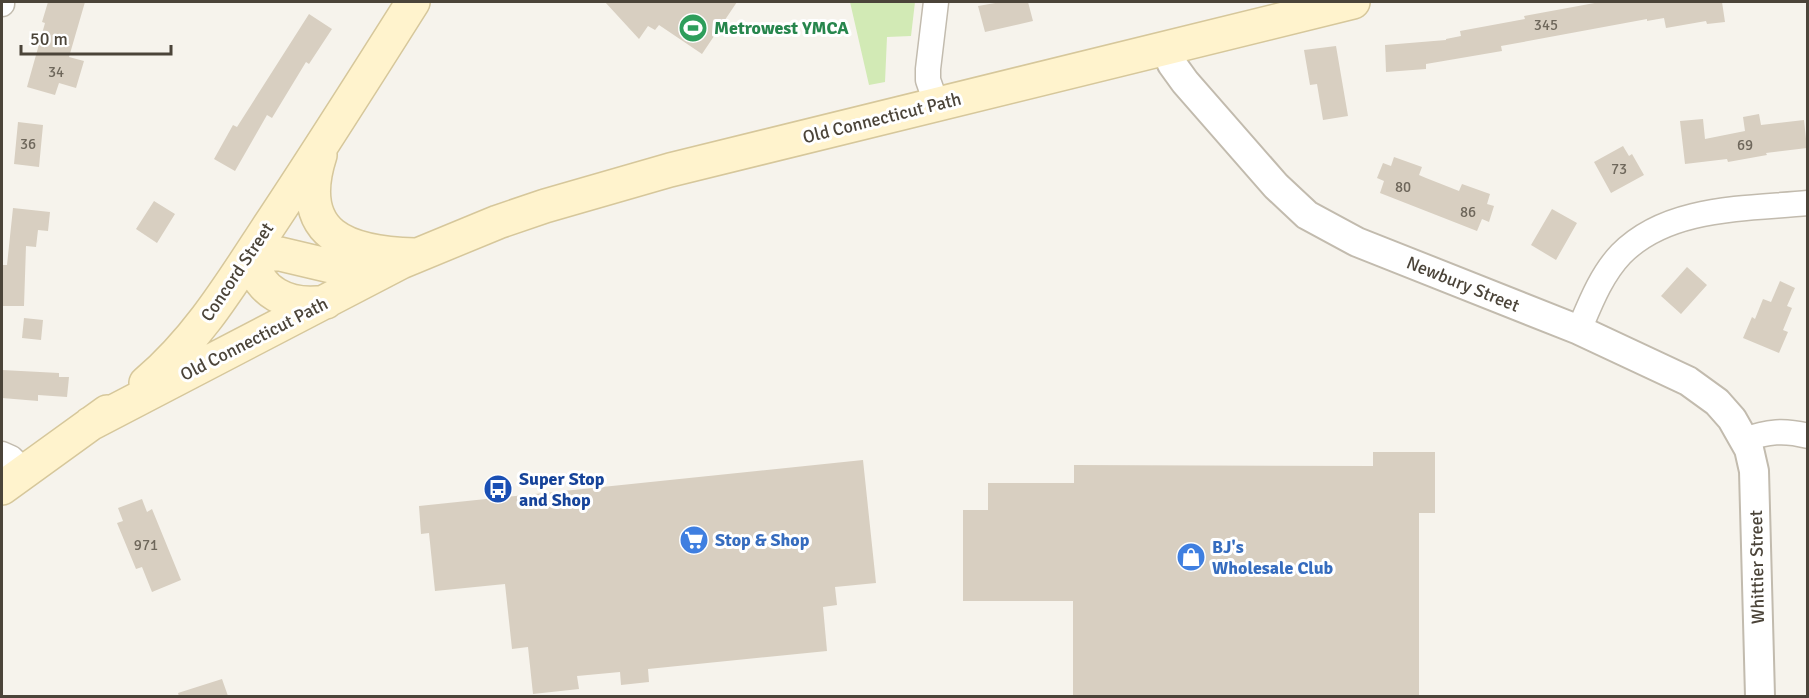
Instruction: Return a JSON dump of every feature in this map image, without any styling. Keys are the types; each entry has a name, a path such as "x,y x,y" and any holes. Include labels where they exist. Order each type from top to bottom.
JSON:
{"main road":[{"name":"Concord Street","path":"9,471 90,424 147,382 181,350 212,312 251,254 413,2"},
{"name":"Old Connecticut Path","path":"90,424 417,255 498,222 670,170 1353,2"},
{"path":"323,145 315,173 313,196 318,216 327,230 340,241 356,248 382,253 417,255"},
{"path":"251,254 257,277 272,292 306,304 326,302"},
{"name":"Old Connecticut Path","path":"251,254 280,254 335,267 358,266 417,255"}],"street":[{"path":"936,2 928,69 928,80 936,103"},
{"name":"Newbury Street","path":"1165,48 1182,78 1276,186 1307,215 1358,242 1579,330 1661,367 1699,388 1725,410 1745,440"},
{"path":"1579,330 1607,272 1621,254 1658,228 1703,214 1808,203"},
{"path":"1745,440 1778,431 1808,436"},
{"name":"Whittier Street","path":"1745,440 1752,459 1755,483 1760,696"}],"green space":[{"path":"850,2 915,2 911,36 887,37 885,82 869,85"}],"building":[{"path":"48,2 85,2 69,57 84,61 76,88 59,83 55,95 27,87 45,23 42,22"},
{"name":"Metrowest YMCA","path":"605,2 737,2 702,54 659,25 655,30 648,26 639,39"},
{"path":"1001,2 1028,2 1033,21 985,32 978,6"},
{"path":"1600,2 1722,2 1725,22 1707,24 1706,21 1666,28 1664,18 1647,21 1647,19 1501,46 1502,51 1426,64 1426,69 1386,72 1385,45 1446,40 1461,36 1460,31"},
{"path":"309,14 332,29 309,64 306,62 272,118 267,115 235,171 214,159 233,125 237,127"},
{"path":"1336,46 1348,116 1323,120 1317,84 1310,85 1304,50"},
{"path":"1759,114 1761,125 1804,120 1807,148 1766,153 1767,155 1728,162 1727,159 1685,164 1680,121 1703,119 1705,139 1745,131 1743,117"},
{"path":"18,122 43,125 39,167 14,164"},
{"path":"1623,146 1629,156 1632,154 1644,175 1611,193 1594,162"},
{"path":"1394,157 1422,167 1419,175 1459,191 1462,184 1490,194 1487,204 1494,206 1489,222 1482,219 1477,231 1380,193 1384,181 1377,178 1383,163 1391,166"},
{"path":"154,201 175,214 157,243 136,229"},
{"path":"13,208 50,212 48,231 38,230 36,247 26,246 24,306 2,306 2,265 7,265"},
{"path":"1552,209 1577,223 1556,260 1531,245"},
{"path":"1687,267 1707,285 1681,314 1661,296"},
{"path":"1780,281 1795,288 1787,306 1792,308 1783,330 1788,332 1779,353 1743,338 1752,317 1755,319 1763,299 1771,302"},
{"path":"24,318 43,320 41,340 22,338"},
{"path":"2,370 59,373 59,377 69,377 67,397 38,395 38,401 2,398"},
{"name":"BJ's Wholesale Club","path":"1373,452 1435,452 1435,513 1419,513 1419,696 1073,696 1073,601 963,601 963,510 988,510 988,483 1074,483 1074,465 1373,466"},
{"name":"Stop & Shop","path":"863,460 876,583 835,587 837,605 823,607 827,651 648,669 649,682 621,685 620,672 577,676 579,689 533,694 528,647 512,649 505,584 435,591 429,533 421,534 419,506"},
{"path":"142,499 147,512 152,509 181,580 152,592 142,567 136,569 117,523 123,521 118,508"},
{"path":"222,679 228,696 179,696 178,693"}],"place":[{"name":"Metrowest YMCA","path":"693,28"},
{"name":"Super Stop and Shop","path":"498,489"},
{"name":"Stop & Shop","path":"694,540"},
{"name":"BJ's Wholesale Club","path":"1191,557"}]}
